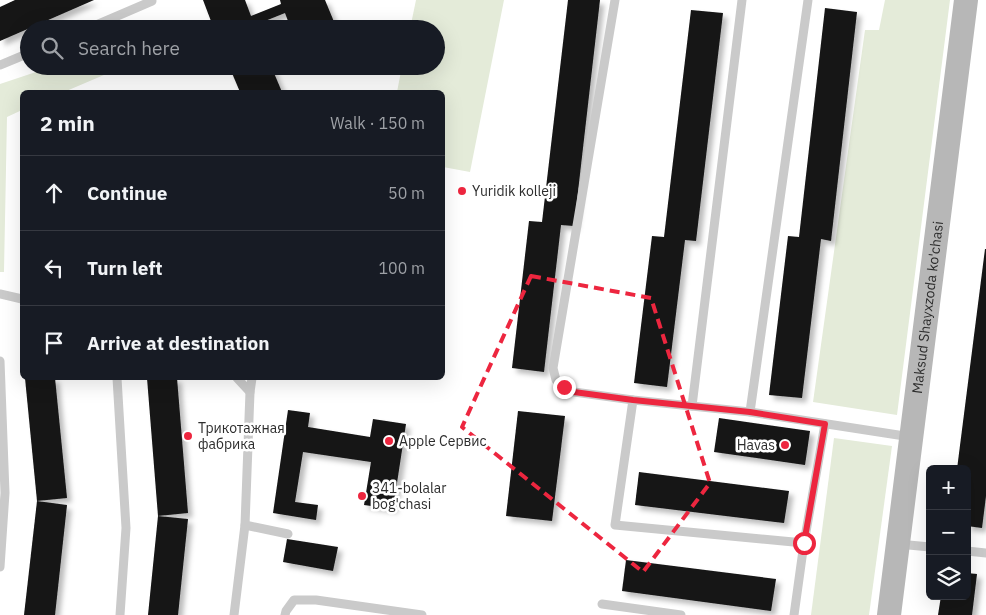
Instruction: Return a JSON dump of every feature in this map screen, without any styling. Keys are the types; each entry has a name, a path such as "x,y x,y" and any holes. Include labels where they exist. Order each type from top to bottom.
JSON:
{"street":[{"name":"Maksud Shayxzoda ko'chasi","path":"889,615 966,0"}],"lane":[{"path":"615,0 553,368 556,380 574,392 750,412 911,437"},
{"path":"692,406 742,0"},
{"path":"750,412 808,0"},
{"path":"108,20 152,1"},
{"path":"0,65 20,57"},
{"path":"0,294 20,299"},
{"path":"0,361 5,493 0,567"},
{"path":"117,380 126,528 120,615"},
{"path":"239,380 250,392"},
{"path":"234,615 245,525 252,380"},
{"path":"633,400 616,525 804,543"},
{"path":"794,615 804,543 825,424"},
{"path":"245,525 288,534"},
{"path":"898,544 926,547"},
{"path":"971,551 986,553"},
{"path":"285,615 294,600 316,600 422,615"},
{"path":"602,604 682,615"}],"highlighted area":[{"path":"531,276 651,298 710,483 643,572 462,427"}],"green space":[{"path":"416,0 504,0 470,172 445,167 445,90 397,90 400,75 445,75 445,20 412,20"},
{"path":"885,0 950,0 897,415 813,402 865,30 879,30"},
{"path":"27,75 104,75 69,90 20,90 20,111 7,117 4,272 0,272 0,84"},
{"path":"834,438 892,446 869,615 811,615"}],"building":[{"path":"15,0 94,0 48,20 20,20 20,32 0,41 0,7"},
{"path":"203,0 245,0 251,16 281,4 280,0 325,0 333,20 288,20 285,13 268,20 211,20"},
{"path":"568,0 600,0 574,226 561,225 544,372 512,368 529,221 542,222"},
{"path":"825,8 857,12 831,241 821,239 802,398 769,395 788,236 799,237"},
{"path":"691,10 723,13 696,241 685,240 667,387 634,383 652,236 664,237"},
{"path":"233,75 275,75 281,90 239,90"},
{"path":"986,249 986,496 982,528 971,527 971,465 958,465"},
{"path":"25,380 55,380 67,498 37,501"},
{"path":"147,380 177,380 188,513 158,516"},
{"path":"288,410 310,413 308,427 370,437 373,419 406,424 393,509 364,505 371,462 303,452 295,502 318,505 316,520 273,513"},
{"path":"518,411 565,416 552,521 506,516"},
{"path":"719,418 810,431 805,465 714,452"},
{"path":"639,472 789,491 784,523 635,505"},
{"path":"37,501 67,505 55,615 24,615"},
{"path":"158,516 188,519 178,615 148,615"},
{"path":"287,539 338,547 333,571 283,562"},
{"path":"626,560 776,579 771,611 622,591"},
{"path":"971,573 977,574 972,615 938,615 940,600 971,600"}],"place":[{"name":"Yuridik kolleji","path":"462,191"},
{"name":"Трикотажная фабрика","path":"188,436"},
{"name":"Apple Сервис","path":"389,441"},
{"name":"Havas","path":"785,445"},
{"name":"341-bolalar bog'chasi","path":"362,496"}],"route":[{"path":"564,387 574,392 750,412 825,424 804,543"}]}
